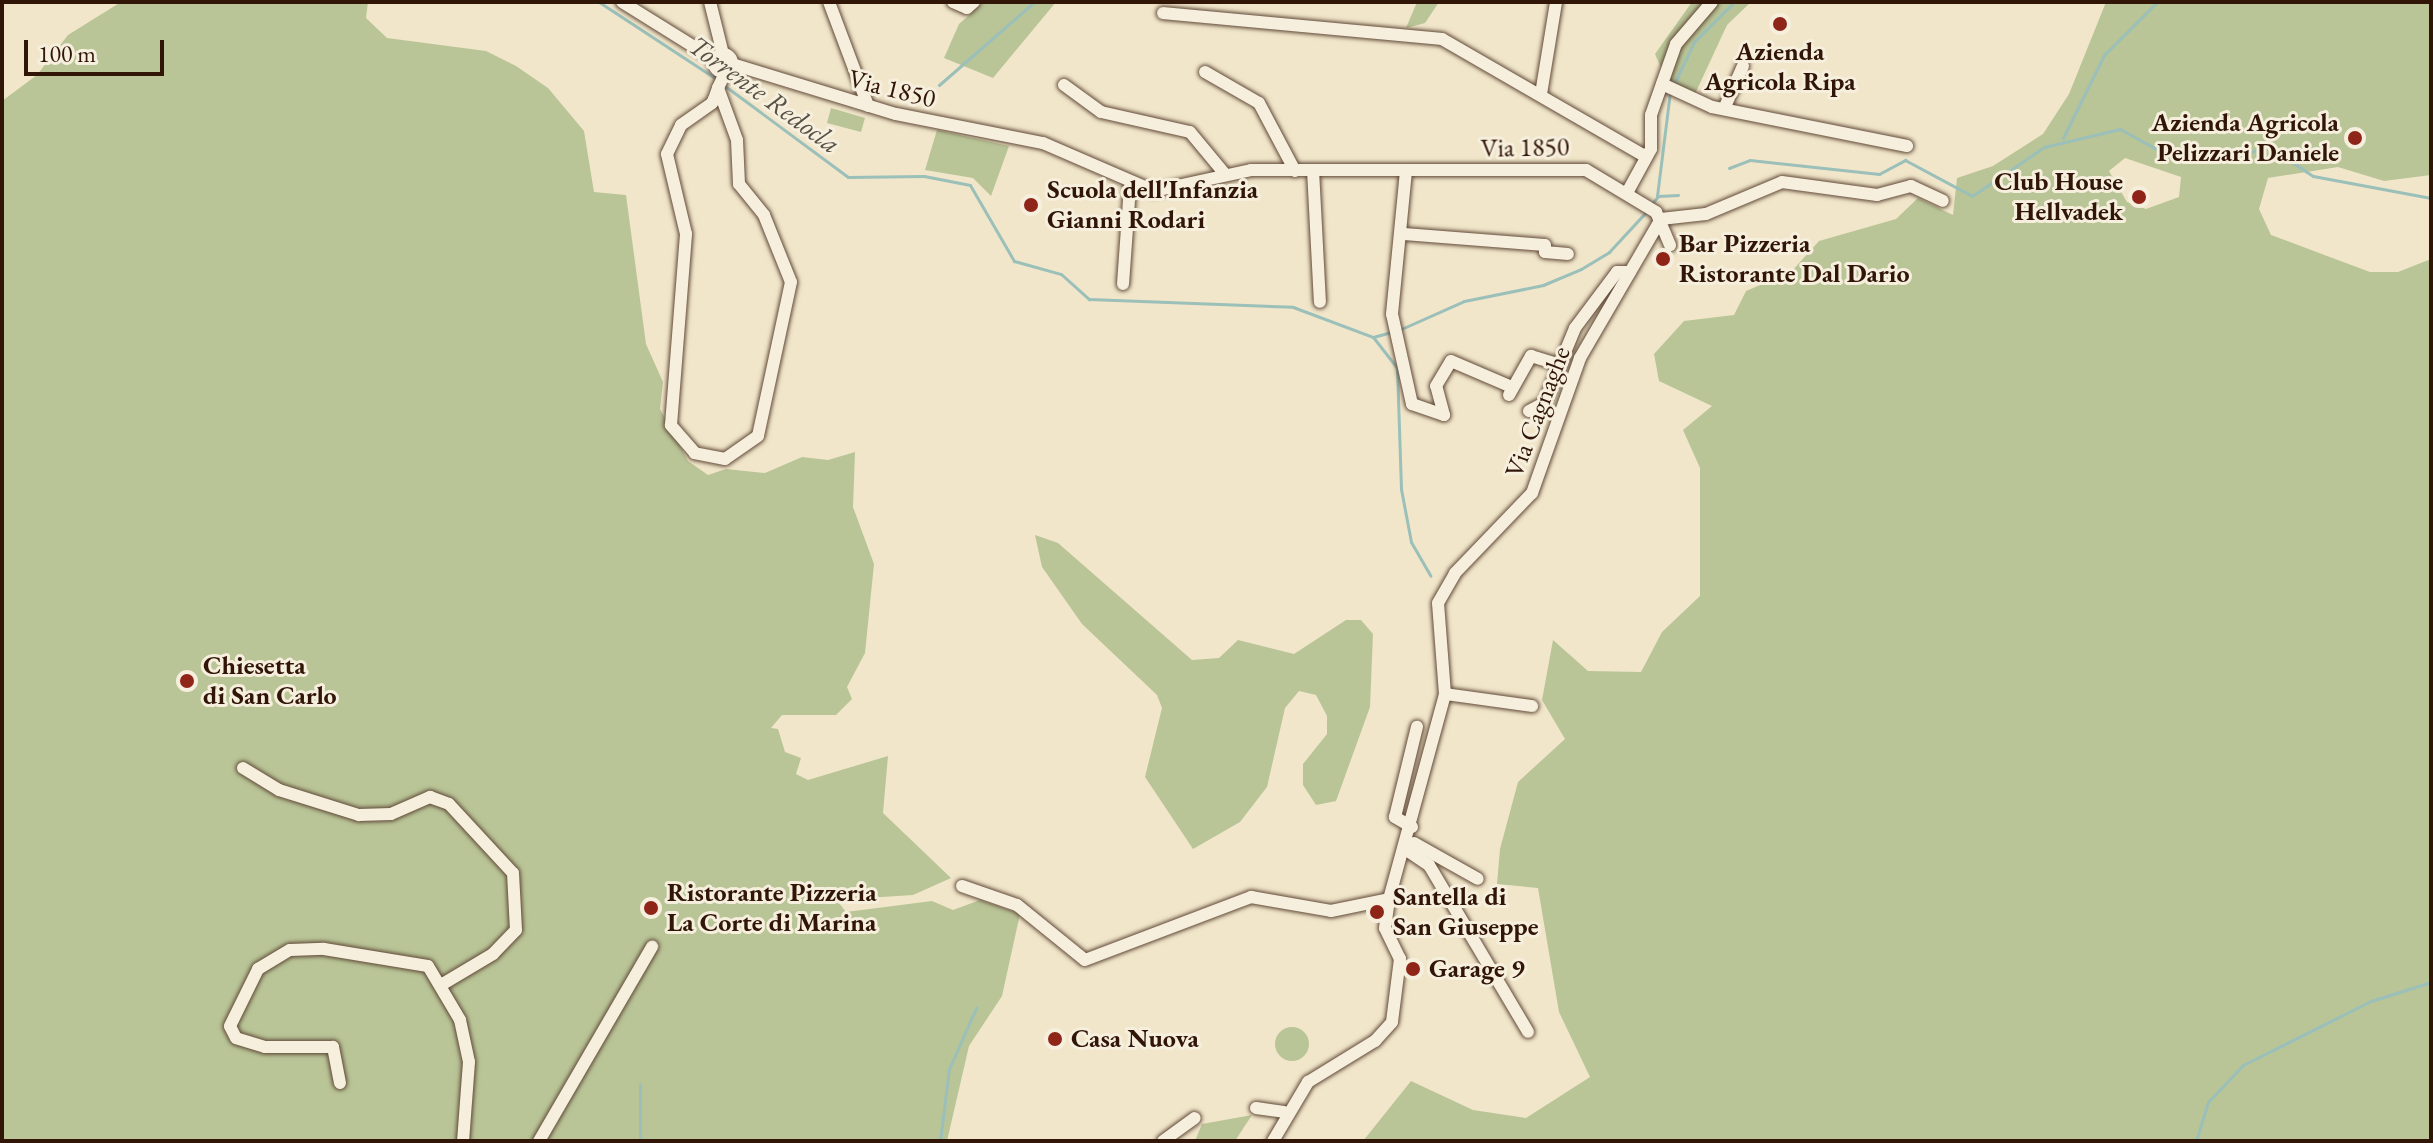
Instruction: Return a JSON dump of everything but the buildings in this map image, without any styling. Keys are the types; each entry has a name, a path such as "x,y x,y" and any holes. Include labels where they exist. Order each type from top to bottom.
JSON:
{"street":[{"name":"Via 1850","path":"622,2 723,69 868,106 1043,143 1130,187 1154,191 1224,173 1586,170 1633,194 1658,215"},
{"path":"710,2 737,140 739,184 764,215 775,257 791,272 758,436 720,459 676,437 669,394 677,368 686,234 667,154 681,125 708,106 723,69"},
{"path":"829,2 868,106"},
{"path":"953,2 974,2"},
{"path":"1541,94 1556,2"},
{"path":"1633,194 1646,157 1662,84 1676,44 1712,2"},
{"path":"1163,13 1442,39 1646,157"},
{"path":"1724,109 1743,66"},
{"path":"1205,72 1259,103 1295,171"},
{"path":"1662,84 1724,109 1907,146"},
{"path":"1064,85 1101,112 1190,132 1224,173"},
{"path":"1313,170 1320,302"},
{"path":"1406,171 1404,234 1393,318 1420,411 1444,415 1436,386 1451,361 1510,391 1531,356 1558,364"},
{"path":"1670,245 1658,215 1706,214 1782,182 1877,195 1898,186 1943,201"},
{"path":"1123,284 1130,187"},
{"name":"Via Cagnaghe","path":"1273,1141 1284,1112 1308,1082 1375,1041 1392,1022 1400,959 1385,928 1389,899 1445,694 1438,603 1443,588 1532,493 1580,358 1630,272 1658,215"},
{"path":"1404,234 1545,245 1545,252 1568,254"},
{"name":"Via Cagnaghe","path":"1529,411 1544,403 1558,364 1617,272 1630,272"},
{"path":"1445,694 1532,706"},
{"path":"1417,727 1395,817 1429,865 1528,1032"},
{"path":"243,768 293,795 359,815 391,814 430,797 453,801 513,873 519,923 493,954 441,985"},
{"path":"1408,838 1478,879"},
{"path":"962,886 1017,905 1085,960 1251,897 1331,911 1389,899"},
{"path":"539,1141 652,947"},
{"path":"340,1083 333,1047 265,1047 236,1038 230,1026 258,969 290,950 324,949 428,966 460,1020 469,1062 463,1141"},
{"path":"1256,1108 1284,1112"},
{"path":"1163,1141 1195,1118"}],"green space":[{"path":"121,2 368,2 366,18 387,38 486,51 516,66 548,88 584,131 594,192 626,195 646,344 663,382 660,409 688,461 708,475 726,469 765,473 802,457 828,460 855,452 853,507 874,564 865,653 847,687 852,699 836,715 782,715 771,728 778,729 785,752 801,758 796,774 808,780 888,756 883,813 951,878 913,895 851,899 829,890 846,912 932,901 953,910 980,900 1020,914 1002,996 969,1046 947,1141 2,1141 2,101 37,75 68,35"},
{"path":"984,2 1056,2 993,78 944,58 959,24"},
{"path":"1417,2 1439,2 1425,23 1406,28"},
{"path":"1692,2 1751,2 1727,25 1695,94 1667,81 1655,54"},
{"path":"2106,2 2431,2 2431,175 2384,181 2338,167 2268,178 2259,209 2271,235 2370,272 2398,272 2431,259 2431,1141 1363,1141 1411,1081 1473,1110 1526,1118 1590,1077 1559,1012 1538,888 1497,884 1500,849 1518,782 1565,739 1542,700 1553,640 1588,671 1641,672 1662,632 1700,596 1700,468 1683,430 1712,406 1659,381 1654,354 1684,321 1734,315 1746,291 1791,272 1819,241 1896,219 1918,198 1953,215 1957,178 1993,166 2043,134 2069,94","holes":["2125,158 2181,177 2179,197 2146,209 2127,202 2109,171"]},
{"path":"831,108 865,118 861,132 827,123"},
{"path":"937,130 1009,146 991,196 973,178 925,170"},
{"path":"1035,535 1058,543 1192,660 1219,658 1238,640 1294,654 1346,620 1361,620 1373,634 1370,707 1336,801 1316,805 1303,785 1303,764 1327,734 1327,716 1316,695 1299,691 1285,708 1267,787 1240,822 1193,849 1145,777 1162,708 1157,695 1082,624 1042,567"},
{"path":"1292,1027 1304,1032 1309,1044 1304,1056 1292,1061 1280,1056 1275,1044 1280,1032"},
{"path":"1252,1115 1235,1141 1195,1141 1202,1124"}],"waterway":[{"name":"Torrente Redocla","path":"599,2 716,79"},
{"path":"939,85 1034,2"},
{"path":"1674,84 1694,42 1734,2"},
{"path":"2063,138 2104,55 2157,2"},
{"name":"Torrente Redocla","path":"725,86 848,177 924,176 970,185 1014,261 1061,274 1089,299 1293,307 1373,337 1392,332"},
{"path":"1657,196 1670,91"},
{"name":"Torrente Redocla","path":"1729,168 1750,160 1879,174 1905,160 1972,196 2044,147 2120,129 2173,158 2233,157 2269,147 2313,176 2431,198"},
{"name":"Torrente Redocla","path":"1650,206 1658,196 1678,195"},
{"name":"Torrente Redocla","path":"1399,330 1464,301 1543,285 1581,269 1609,252 1646,212"},
{"path":"1373,337 1397,368 1401,489 1411,542 1431,576"},
{"path":"2196,1141 2208,1102 2243,1065 2371,1001 2431,982"},
{"path":"940,1141 949,1069 976,1008"},
{"path":"640,1084 640,1141"}],"place":[{"name":"Azienda Agricola Ripa","path":"1780,24"},
{"name":"Azienda Agricola Pelizzari Daniele","path":"2355,138"},
{"name":"Club House Hellvadek","path":"2139,197"},
{"name":"Scuola dell'Infanzia Gianni Rodari","path":"1031,205"},
{"name":"Bar Pizzeria Ristorante Dal Dario","path":"1663,259"},
{"name":"Chiesetta di San Carlo","path":"187,681"},
{"name":"Ristorante Pizzeria La Corte di Marina","path":"651,908"},
{"name":"Santella di San Giuseppe","path":"1377,912"},
{"name":"Garage 9","path":"1413,969"},
{"name":"Casa Nuova","path":"1055,1039"}]}
